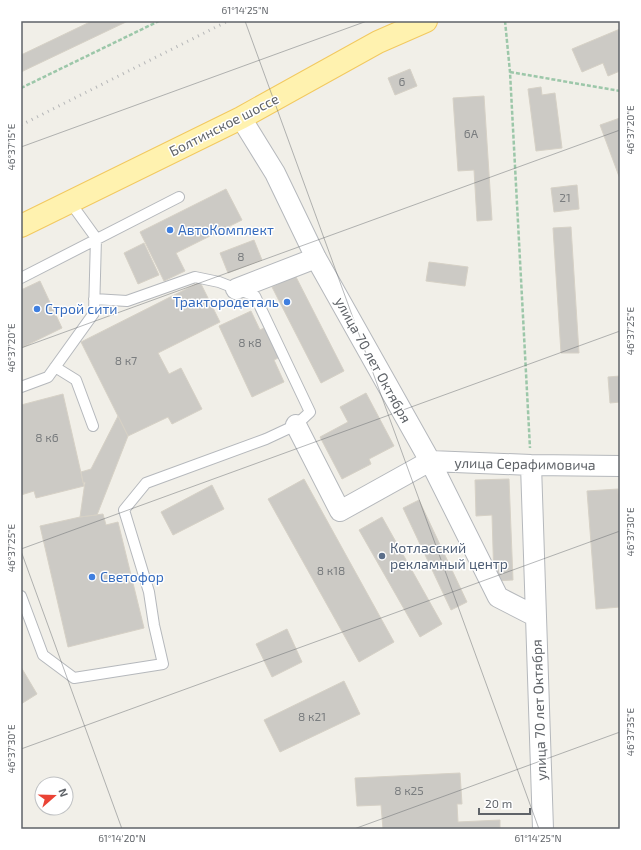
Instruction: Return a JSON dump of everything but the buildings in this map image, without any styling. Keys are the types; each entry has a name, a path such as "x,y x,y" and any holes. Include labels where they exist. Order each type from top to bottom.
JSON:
{"main road":[{"name":"Болтинское шоссе","path":"21,226 241,118 378,42 426,21"}],"street":[{"name":"улица 70 лет Октября","path":"241,118 275,173 316,258 430,461 498,597 536,616"},
{"path":"236,289 316,258"},
{"path":"296,425 340,511 430,461"},
{"name":"улица Серафимовича","path":"430,461 530,465 620,466"},
{"name":"улица 70 лет Октября","path":"530,465 543,829"}],"lane":[{"path":"21,278 96,238 179,197"},
{"path":"21,387 48,377 94,313 96,238 70,202"},
{"path":"21,596 43,655 74,678 163,664 154,625 150,592 124,510 146,483 266,440 296,425 310,412 255,296 203,277 195,277 127,301 94,299"},
{"path":"55,367 76,380 94,426"}],"path":[{"path":"21,88 160,21"},
{"path":"505,21 510,72 530,465"},
{"path":"510,72 620,91"}],"railway":[{"path":"21,125 228,21"}],"place":[{"name":"АвтоКомплект","path":"170,230"},
{"name":"Трактородеталь","path":"287,302"},
{"name":"Строй сити","path":"37,309"},
{"name":"Котласский рекламный центр","path":"382,556"},
{"name":"Светофор","path":"92,577"}]}
